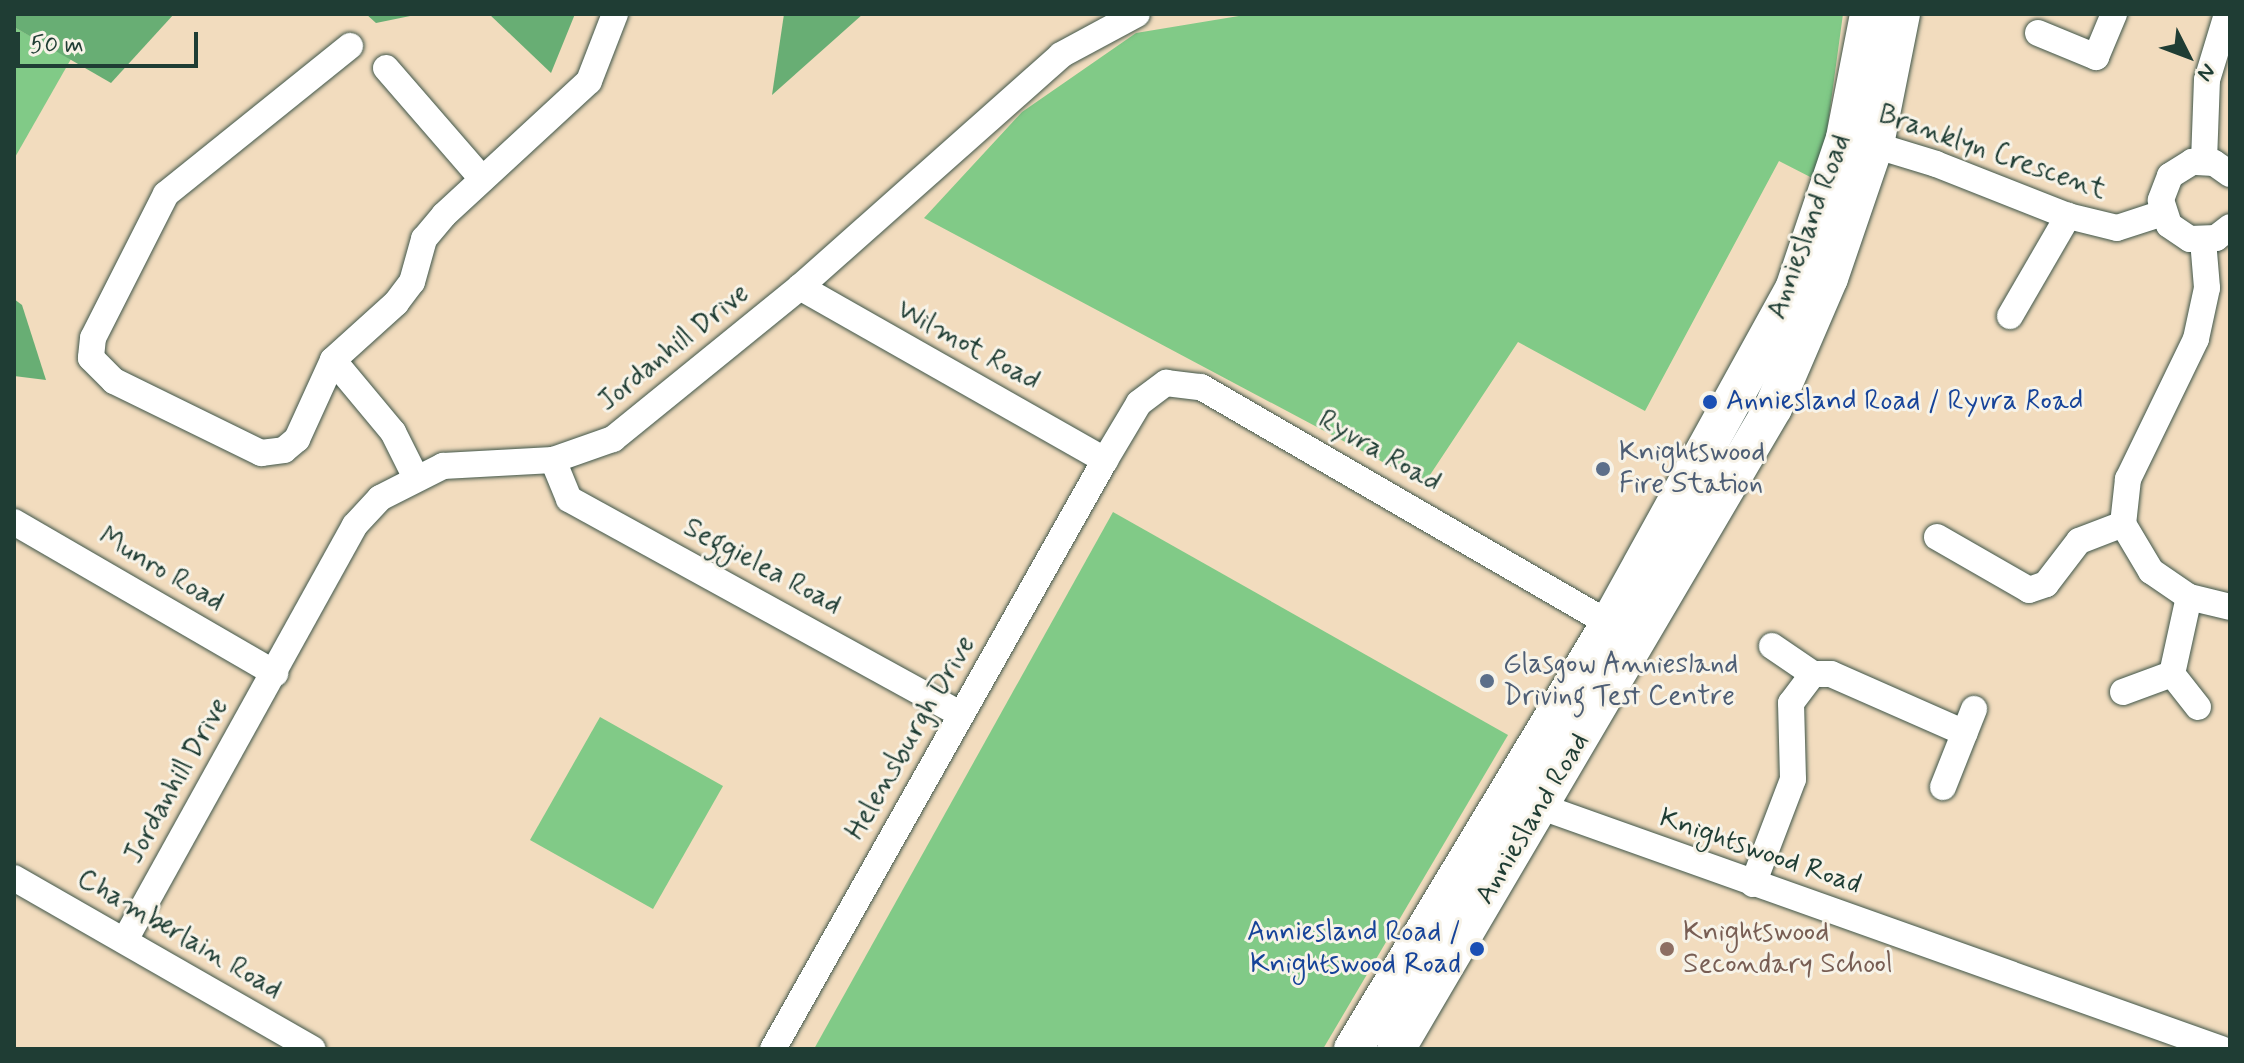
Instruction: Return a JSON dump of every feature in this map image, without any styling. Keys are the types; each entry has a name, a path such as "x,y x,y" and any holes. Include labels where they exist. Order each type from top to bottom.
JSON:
{"street":[{"path":"350,46 166,194 93,338 91,358 114,381 261,453 273,454 297,439 333,360 396,303 412,282 424,239 444,215 589,81 615,14"},
{"name":"Jordanhill Drive","path":"125,940 355,525 380,498 443,466 553,460 613,439 800,287 1061,55 1137,14"},
{"name":"Anniesland Road","path":"1860,141 1869,14"},
{"name":"Anniesland Road","path":"1353,1049 1523,800 1624,632 1794,289 1860,141 1901,14"},
{"path":"2038,33 2096,57 2114,14"},
{"path":"2204,161 2207,80 2227,14"},
{"path":"386,68 482,179"},
{"name":"Branklyn Crescent","path":"1860,141 2068,216 2117,228 2163,213"},
{"path":"2230,174 2204,161 2179,167 2170,176 2161,200 2163,213 2178,234 2203,240 2230,227"},
{"path":"2010,316 2068,216"},
{"path":"2203,240 2207,288 2196,339 2128,479 2123,524 2151,571 2189,597 2230,607"},
{"name":"Wilmot Road","path":"800,287 1105,460"},
{"path":"333,360 393,432 416,478"},
{"name":"Ryvra Road","path":"1105,460 1139,403 1166,383 1201,387 1624,632"},
{"name":"Seggielea Road","path":"553,460 569,499 960,714"},
{"name":"Helensburgh Drive","path":"773,1049 1105,460"},
{"name":"Munro Road","path":"14,522 275,673"},
{"path":"1937,537 2029,590 2046,584 2079,541 2123,524"},
{"path":"2172,674 2189,597"},
{"path":"1772,646 1813,674 1831,674 1970,721 1943,787"},
{"path":"1753,884 1793,779 1791,703 1813,674"},
{"path":"2123,692 2172,674"},
{"path":"2172,674 2198,707"},
{"name":"Anniesland Road","path":"1396,1049 1523,800"},
{"name":"Knightswood Road","path":"1523,800 2221,1049"},
{"name":"Chamberlain Road","path":"14,878 312,1049"}],"green space":[{"path":"14,14 174,14 111,83 14,27"},
{"path":"366,14 420,14 376,23"},
{"path":"489,14 575,14 551,73"},
{"path":"784,14 863,14 772,95"},
{"path":"1251,14 1843,14 1820,182 1779,161 1645,411 1518,342 1424,484 924,218 1022,112 1136,33"},
{"path":"14,27 71,59 14,159"},
{"path":"14,299 22,305 46,380 14,376"},
{"path":"1113,512 1508,735 1323,1049 814,1049"},
{"path":"600,717 723,786 653,909 530,840"}],"place":[{"name":"Anniesland Road / Ryvra Road","path":"1710,402"},
{"name":"Knightswood Fire Station","path":"1603,469"},
{"name":"Glasgow Anniesland Driving Test Centre","path":"1487,681"},
{"name":"Anniesland Road / Knightswood Road","path":"1477,949"},
{"name":"Knightswood Secondary School","path":"1667,949"}]}
